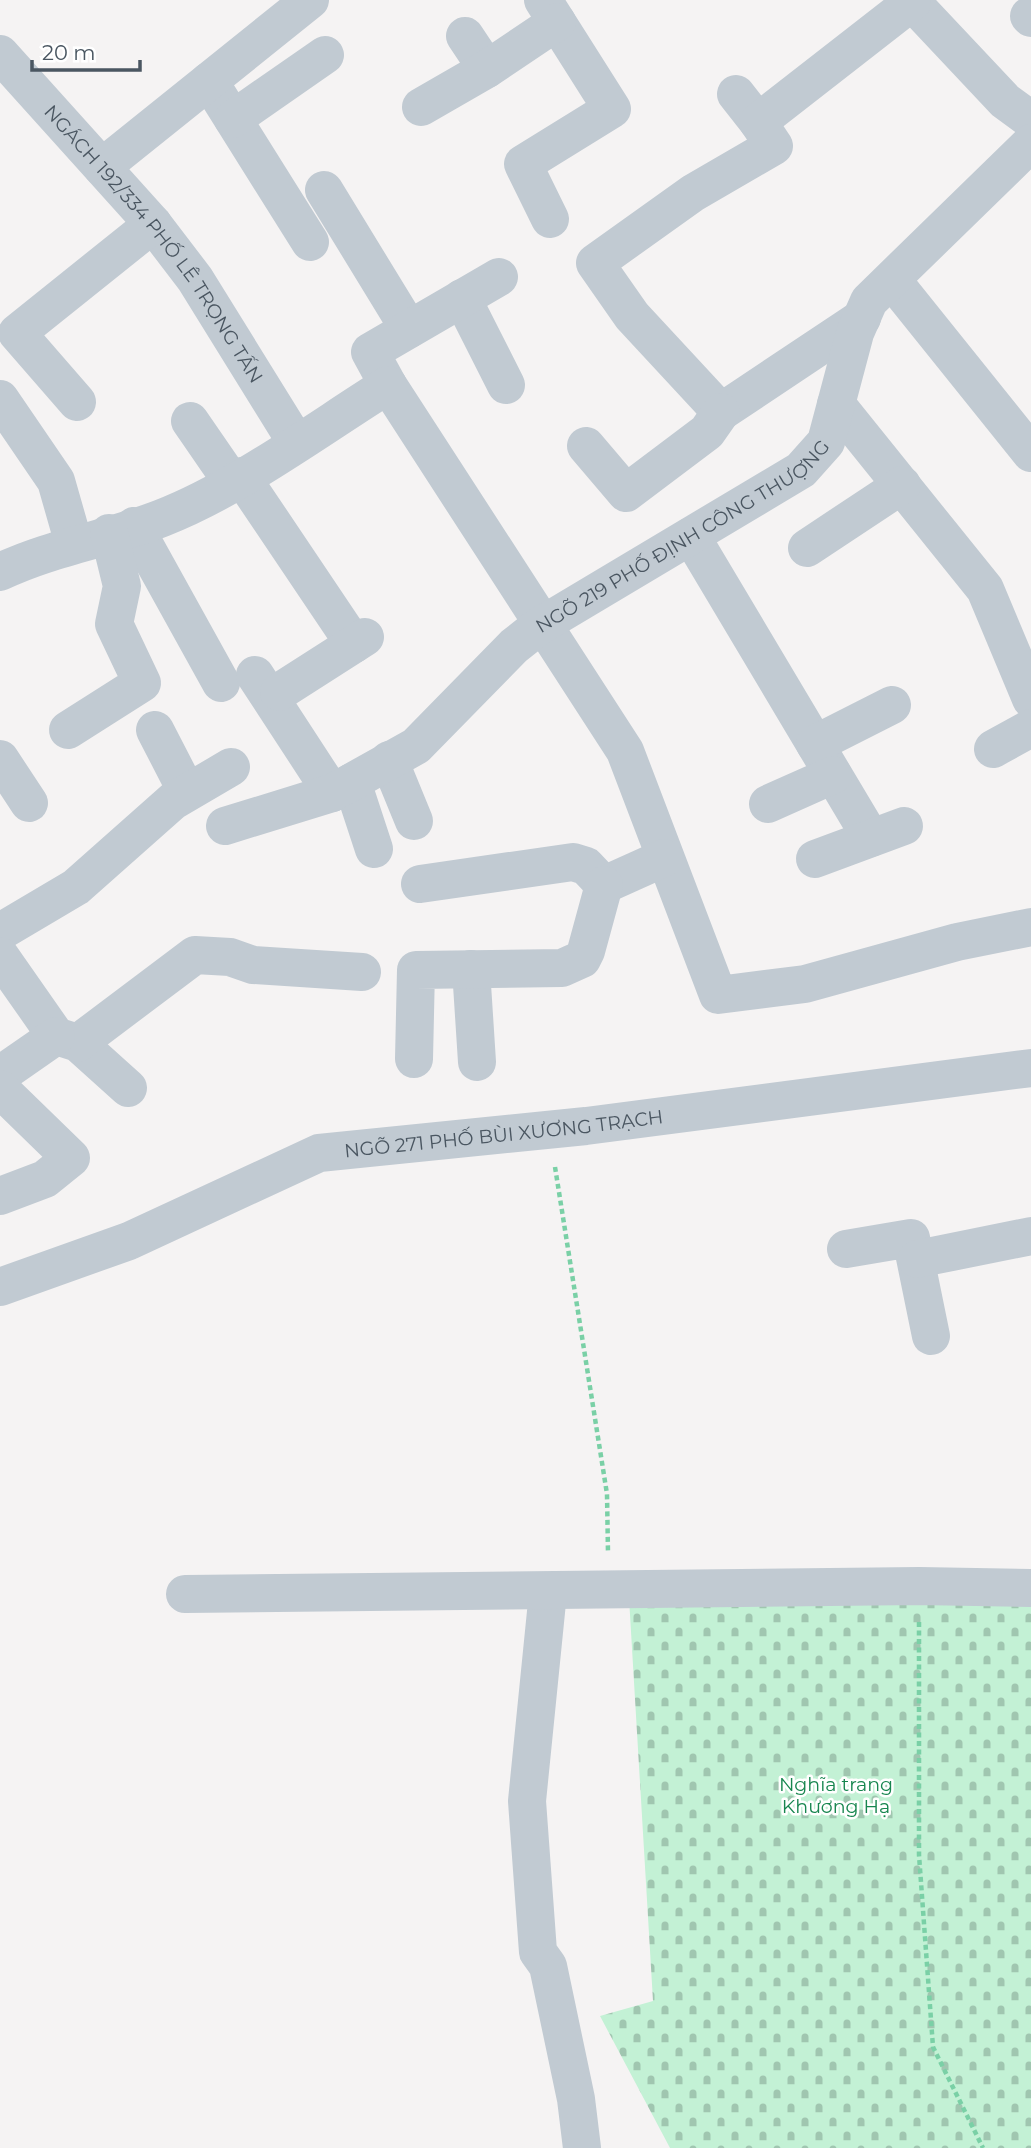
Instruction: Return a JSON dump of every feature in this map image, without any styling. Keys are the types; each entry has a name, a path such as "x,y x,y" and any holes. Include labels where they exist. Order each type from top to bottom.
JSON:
{"street":[{"path":"102,167 310,0"},
{"path":"721,412 632,316 596,263 692,193 774,146 747,108 911,1 1005,101 1031,120"},
{"path":"422,108 487,69 550,11 612,109 523,164 550,219"},
{"path":"465,36 487,69"},
{"name":"NGÁCH 192/334 PHỐ LÊ TRỌNG TẤN","path":"0,54 153,225 195,279 296,442"},
{"path":"233,119 325,55"},
{"path":"209,81 310,242"},
{"name":"NGÕ 219 PHỐ ĐỊNH CÔNG THƯỢNG","path":"409,328 370,352 388,386 543,624 801,470 815,458 826,442 869,301 1031,143"},
{"path":"324,190 409,328 499,276"},
{"path":"77,402 17,332 153,225"},
{"path":"892,280 1026,437"},
{"path":"462,298 506,385"},
{"path":"586,446 626,493 707,432 721,412 862,318"},
{"path":"0,572 36,554 161,519 237,479 388,386"},
{"path":"0,399 56,481 251,683 342,787 385,843 390,760"},
{"path":"836,404 985,589 1023,654 1031,699"},
{"path":"190,421 359,640 251,683"},
{"path":"807,548 902,485"},
{"path":"68,730 142,683 114,624 122,586 106,534"},
{"path":"691,536 824,760 887,832 815,859"},
{"path":"225,826 342,787 416,746 514,646 543,624 625,751 718,995 805,984 957,942 1031,927"},
{"path":"768,804 892,705"},
{"path":"993,750 1031,728"},
{"path":"155,730 187,792"},
{"path":"0,759 29,803"},
{"path":"0,932 76,887 173,801 231,767"},
{"path":"604,885 664,858"},
{"path":"420,884 573,862 586,866 604,885"},
{"path":"414,1059 416,970 562,968 574,965 586,951 604,885"},
{"path":"0,1075 67,1040 195,955 230,957 253,965 362,971"},
{"path":"0,956 67,1040 128,1088"},
{"path":"471,969 477,1062"},
{"name":"NGÕ 271 PHỐ BÙI XƯƠNG TRẠCH","path":"0,1287 129,1241 319,1153 549,1130 1031,1068"},
{"path":"0,1089 71,1158 45,1179 0,1196"},
{"path":"917,1259 1031,1236"},
{"path":"846,1248 911,1238 931,1336"},
{"path":"185,1594 919,1586 1031,1588"},
{"path":"548,1592 527,1801 538,1952 548,1966 576,2099 582,2148"}],"path":[{"path":"549,1130 607,1494 608,1589"},
{"path":"919,1586 919,1855 933,2047 983,2148"}],"green space":[{"name":"Nghĩa trang Khương Hạ","path":"629,1598 1031,1603 1031,2148 670,2148 600,2016 653,2001"}]}
